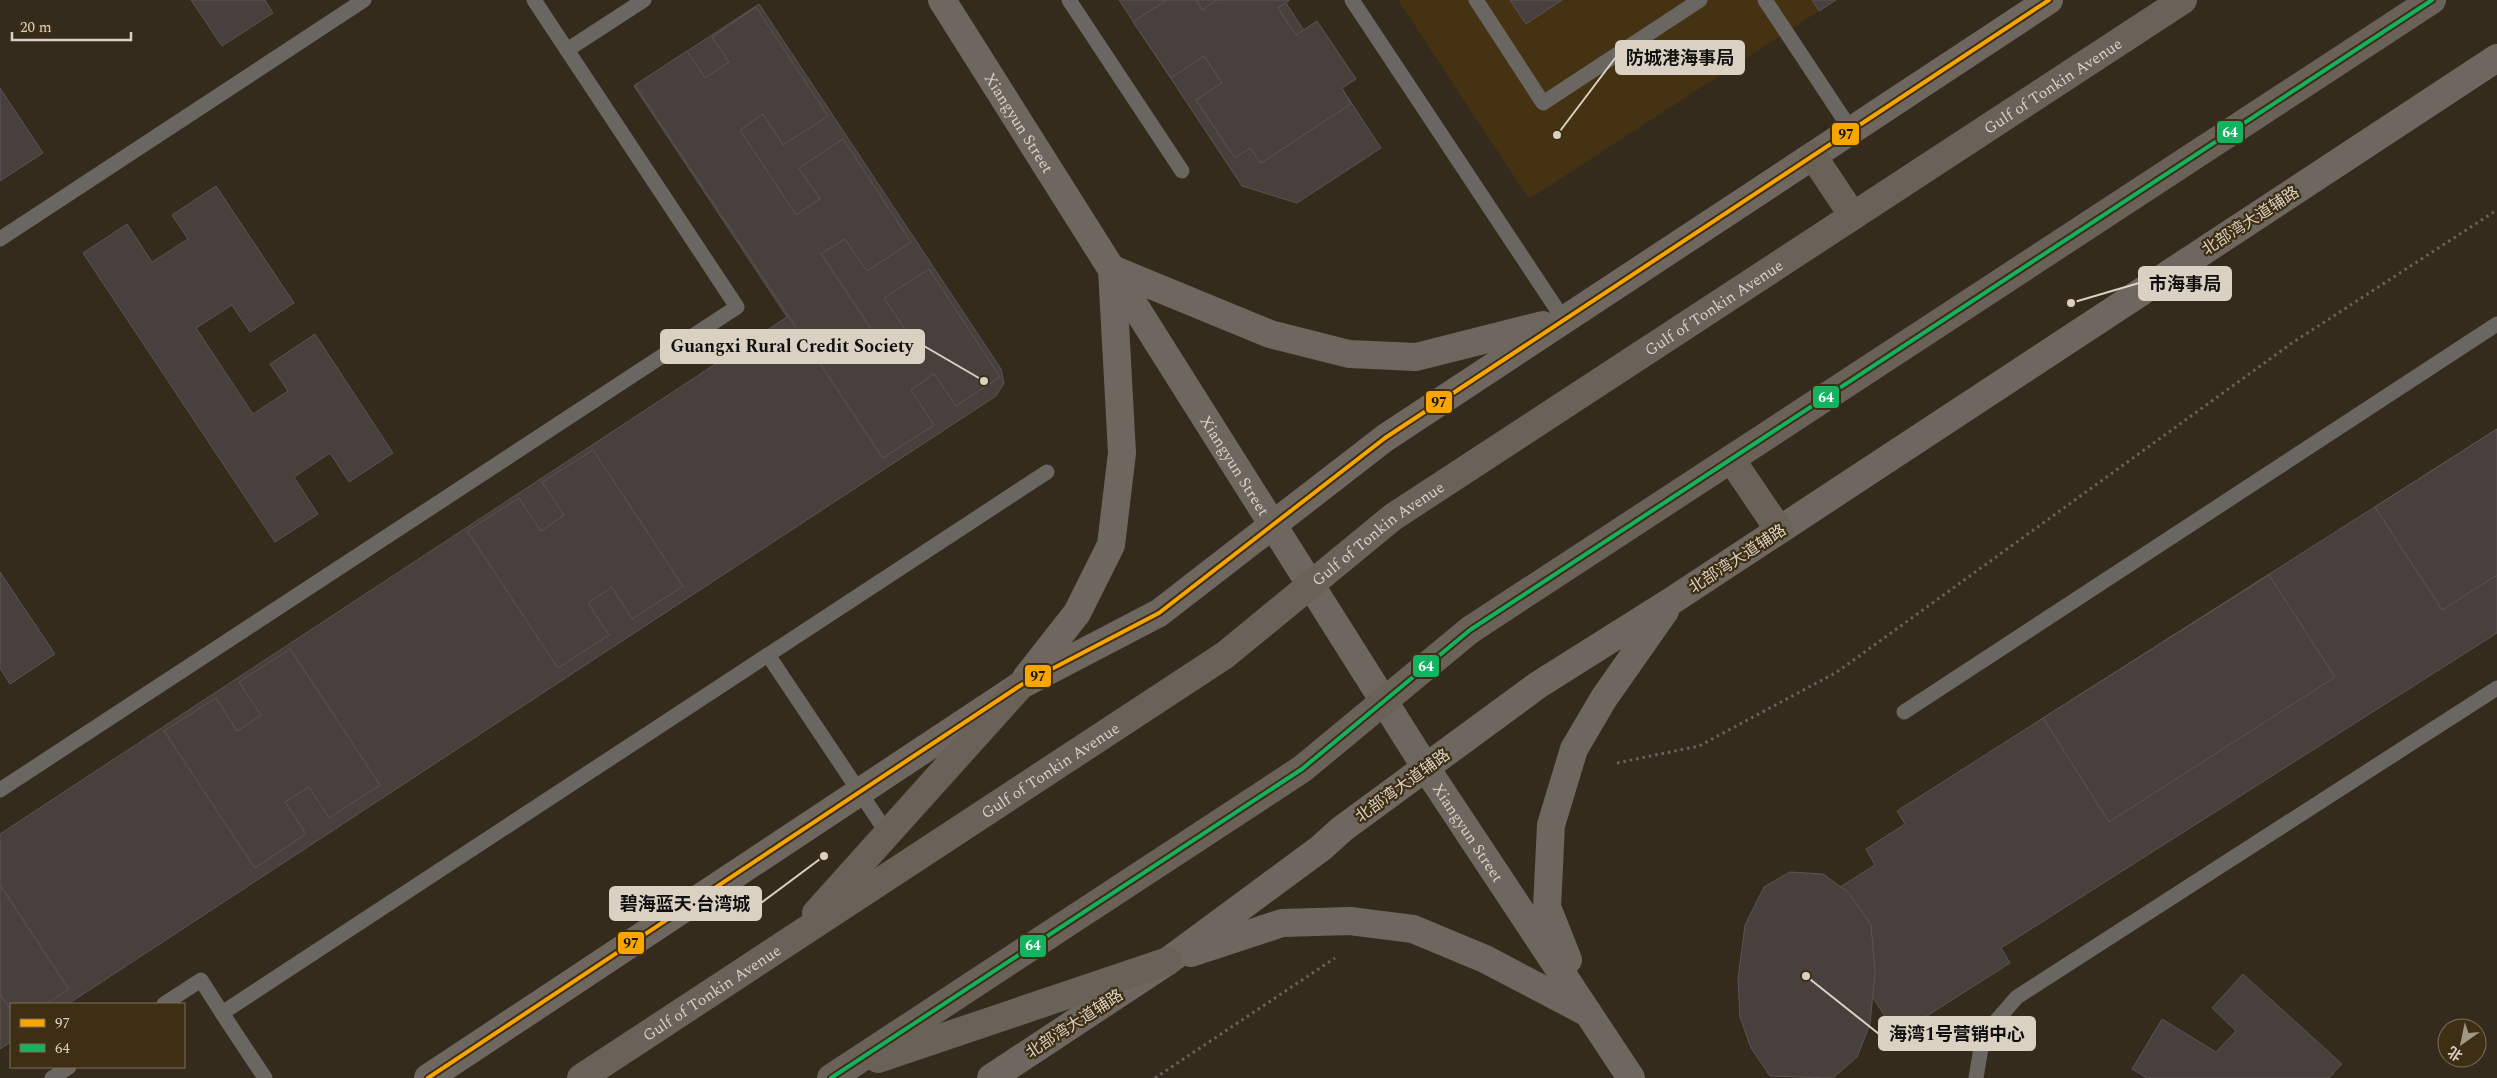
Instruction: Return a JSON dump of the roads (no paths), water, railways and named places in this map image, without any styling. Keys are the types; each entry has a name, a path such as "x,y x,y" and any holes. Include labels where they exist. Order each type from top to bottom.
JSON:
{"highway":[{"name":"Gulf of Tonkin Avenue","path":"581,1078 1225,656 1393,517 2182,0"},
{"path":"836,1074 1302,769 1470,630 2432,0"},
{"path":"1813,156 1853,216"},
{"path":"1731,459 1779,530"},
{"path":"791,940 1021,685"},
{"path":"836,1074 1168,961"}],"main road":[{"name":"Xiangyun Street","path":"942,0 1426,768 1631,1078"},
{"path":"428,1078 1021,685 1159,613 1385,438 2048,0"},
{"name":"北部湾大道辅路","path":"991,1078 1168,961 1538,685 1673,600 2497,58"},
{"path":"1021,685 1077,614 1111,545 1122,453 1112,269 1270,334 1348,354 1416,357 1564,320"},
{"path":"1591,1015 1546,907 1551,825 1574,749 1604,698 1673,600"},
{"path":"1168,961 1282,923 1359,922 1413,929 1422,932 1485,958 1591,1015"}],"lane":[{"path":"0,239 364,0"},
{"path":"0,790 737,307 534,0"},
{"path":"567,50 644,0"},
{"path":"1069,0 1182,171"},
{"path":"1352,0 1564,320"},
{"path":"1476,0 1544,103 1700,0"},
{"path":"1765,0 1851,130"},
{"path":"1904,712 2497,324"},
{"path":"222,1013 1047,472"},
{"path":"768,655 887,833"},
{"path":"1976,1078 1983,1036 2017,997 2497,688"},
{"path":"166,1003 200,980 265,1078"},
{"path":"52,1078 67,1068"}],"place":[{"name":"防城港海事局","path":"1557,135"},
{"name":"市海事局","path":"2071,303"},
{"name":"Guangxi Rural Credit Society","path":"984,381"},
{"name":"碧海蓝天·台湾城","path":"824,856"},
{"name":"海湾1号营销中心","path":"1806,976"}]}
